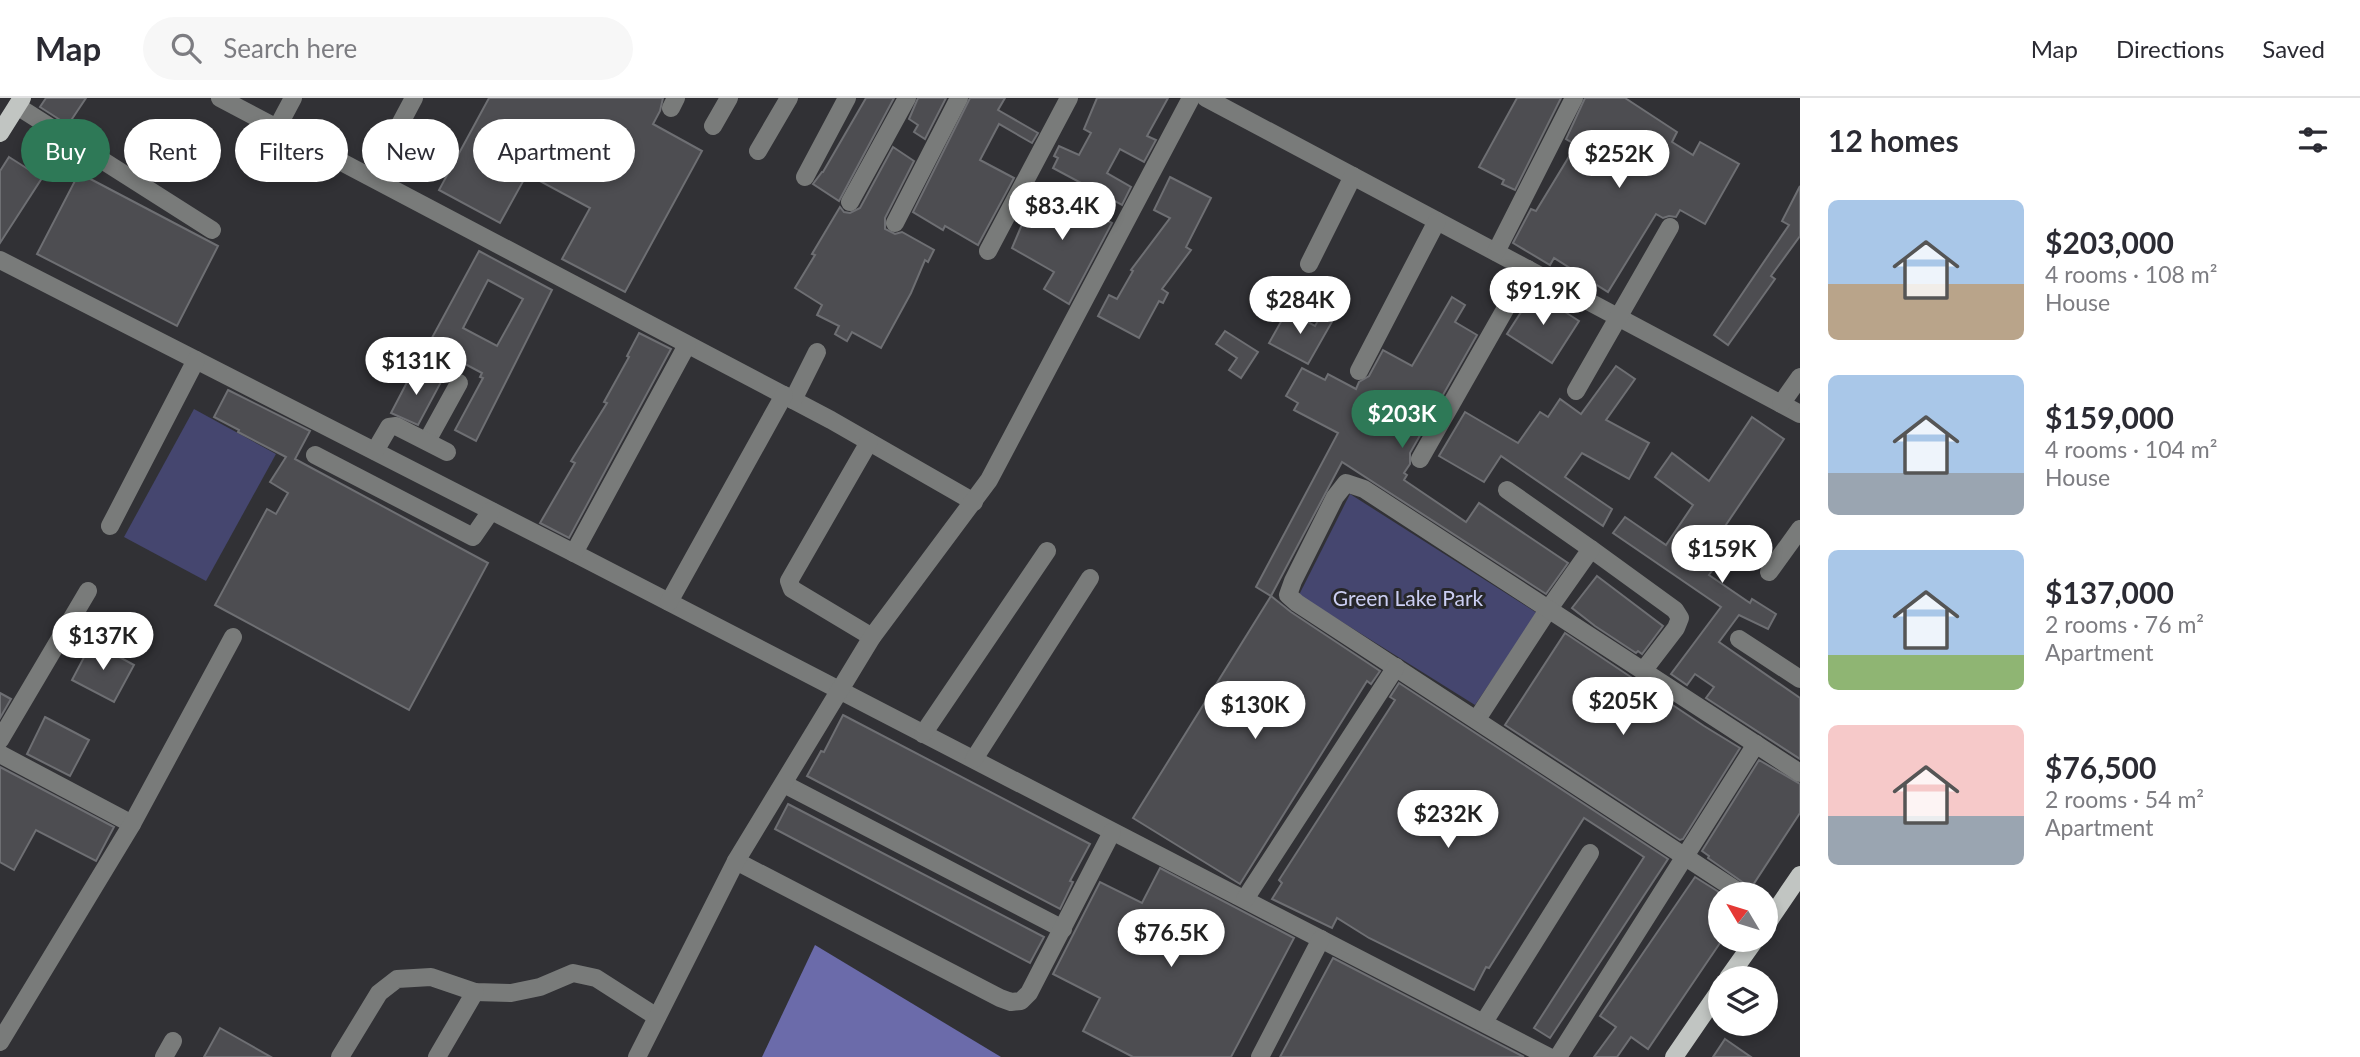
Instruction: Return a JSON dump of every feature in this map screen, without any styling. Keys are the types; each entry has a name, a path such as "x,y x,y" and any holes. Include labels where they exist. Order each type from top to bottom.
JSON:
{"main road":[{"path":"0,133 20,102"},
{"path":"1778,904 1800,876"},
{"path":"1674,1057 1708,1007"}],"street":[{"path":"220,98 260,119"},
{"path":"282,119 293,98"},
{"path":"403,119 414,98"},
{"path":"713,127 729,98"},
{"path":"758,150 789,98"},
{"path":"805,177 847,98"},
{"path":"850,202 907,98"},
{"path":"895,223 959,98"},
{"path":"988,251 1069,98"},
{"path":"637,1057 736,861 872,637 989,480 1191,98"},
{"path":"1206,98 1800,414"},
{"path":"1496,252 1574,98"},
{"path":"20,102 212,230"},
{"path":"1309,264 1353,176"},
{"path":"381,182 789,398 974,502"},
{"path":"1359,371 1437,221"},
{"path":"1576,391 1670,227"},
{"path":"0,260 491,510 1549,1057"},
{"path":"1420,459 1528,269"},
{"path":"574,553 687,345"},
{"path":"669,602 817,352"},
{"path":"110,526 196,360"},
{"path":"1781,404 1800,377"},
{"path":"427,442 459,383"},
{"path":"376,451 388,428 396,426 447,452"},
{"path":"869,442 789,581 792,589 872,637"},
{"path":"315,455 473,537 491,510"},
{"path":"1723,882 1288,595 1329,509 1346,482 1364,489 1800,773"},
{"path":"1507,490 1675,610 1680,618 1676,628 1643,671"},
{"path":"1769,572 1800,529"},
{"path":"1477,719 1591,548"},
{"path":"923,734 1047,551"},
{"path":"974,760 1090,578"},
{"path":"0,740 88,592"},
{"path":"0,1042 132,824 233,637"},
{"path":"1739,639 1800,679"},
{"path":"1245,899 1396,667"},
{"path":"1558,1057 1756,744"},
{"path":"0,754 132,824"},
{"path":"784,784 1063,929"},
{"path":"736,861 1011,1002 1021,1002 1029,993 1112,832"},
{"path":"1484,1022 1590,853"},
{"path":"1260,1057 1321,939"},
{"path":"340,1057 379,993 397,979 431,977 475,992 511,993 540,987 573,973 596,978 657,1017"},
{"path":"437,1057 475,992"},
{"path":"164,1057 173,1041"}],"green space":[{"path":"194,409 276,454 206,581 124,537"},
{"name":"Green Lake Park","path":"1350,494 1537,613 1475,705 1299,595"}],"shaded area":[{"path":"815,945 1001,1057 762,1057"}],"building":[{"path":"46,98 86,98 72,119 59,119 40,107"},
{"path":"489,98 663,98 653,124 702,151 625,292 562,259 590,208 542,182 635,182 635,119 478,119"},
{"path":"866,98 894,98 839,201 813,184 823,172"},
{"path":"918,98 946,98 925,139 914,132 918,125 909,119"},
{"path":"970,98 1005,98 998,110 1038,133 1032,143 999,124 980,160 1014,178 978,245 945,226 943,230 913,212"},
{"path":"1097,98 1168,98 1147,136 1156,140 1144,162 1120,149 1107,173 1131,187 1122,205 1053,168 1058,158 1054,156 1059,146 1079,155 1091,133 1084,129"},
{"path":"1517,98 1561,98 1515,190 1502,184 1504,180 1479,167"},
{"path":"1585,98 1625,98 1677,132 1672,142 1693,155 1700,142 1739,164 1705,224 1680,210 1676,217 1663,218 1656,214 1608,292 1554,258 1550,265 1513,243 1531,209 1536,211 1576,145 1566,139"},
{"path":"473,127 473,182 523,182 500,223 439,190 443,182 459,182 459,153"},
{"path":"893,147 914,161 885,218 885,229 895,234 902,232 934,250 928,262 925,260 911,293 881,348 852,332 847,341 835,334 839,326 817,315 822,305 795,288 840,207 844,212 850,213 860,208"},
{"path":"9,157 21,165 21,182 39,182 0,243 0,171"},
{"path":"1170,177 1211,198 1186,247 1191,250 1162,289 1168,293 1163,303 1159,301 1139,338 1098,316 1109,295 1117,299 1133,271 1131,270 1170,218 1154,210"},
{"path":"74,182 96,182 218,246 177,326 37,254"},
{"path":"1800,186 1800,236 1771,276 1775,279 1728,345 1714,335 1789,225 1782,221"},
{"path":"1047,190 1112,223 1069,304 1044,289 1054,272 1012,248 1026,215 1033,219"},
{"path":"479,251 552,290 476,441 455,430 483,378 480,377 482,373 427,347","holes":["488,280 523,299 497,346 463,328"]},
{"path":"1534,292 1579,321 1552,363 1507,334"},
{"path":"1452,297 1465,305 1455,322 1477,335 1410,453 1410,464 1404,473 1407,475 1404,480 1466,522 1479,503 1568,563 1546,594 1342,462 1271,596 1256,587 1338,433 1294,410 1298,403 1286,396 1302,368 1325,380 1328,374 1356,389 1359,382 1369,376 1383,350 1412,366"},
{"path":"1287,311 1315,326 1322,314 1333,320 1308,364 1269,343"},
{"path":"1225,331 1258,352 1241,378 1229,370 1237,358 1216,344"},
{"path":"639,333 671,349 569,538 540,523 575,463 571,461 607,403 604,402"},
{"path":"1616,366 1635,379 1606,420 1649,443 1629,479 1582,453 1565,477 1612,509 1603,526 1501,456 1484,482 1439,456 1465,412 1518,443 1540,412 1548,417 1560,399 1581,414"},
{"path":"415,367 441,382 418,425 391,413"},
{"path":"228,390 310,431 295,459 488,563 409,710 215,605 267,509 276,514 288,493 270,482 286,457 214,417"},
{"path":"1752,417 1784,439 1713,544 1725,552 1709,575 1750,603 1752,599 1776,614 1768,629 1739,615 1719,642 1800,698 1800,759 1706,698 1714,687 1695,674 1687,685 1671,674 1721,607 1613,533 1625,517 1666,545 1693,505 1655,477 1672,453 1709,481"},
{"path":"1597,576 1663,626 1642,654 1638,651 1636,653 1572,608"},
{"path":"1271,596 1380,671 1371,684 1367,681 1240,884 1133,818"},
{"path":"1565,633 1740,748 1683,839 1680,840 1505,725"},
{"path":"92,642 134,665 114,702 72,680"},
{"path":"1399,683 1668,859 1550,1038 1534,1028 1644,857 1584,818 1489,968 1486,967 1474,990 1369,938 1337,918 1332,928 1272,899 1282,883 1279,880 1395,700 1390,697"},
{"path":"0,693 11,699 0,718"},
{"path":"843,715 1090,844 1070,881 1073,882 1060,909 807,776 821,751 824,752"},
{"path":"45,717 89,740 70,776 27,754"},
{"path":"1759,760 1800,784 1800,813 1755,882 1742,882 1702,851"},
{"path":"0,767 114,827 96,861 36,830 14,870 0,862"},
{"path":"788,804 1044,937 1030,963 775,829"},
{"path":"1160,868 1294,938 1231,1057 1133,1057 1083,1031 1100,998 1053,974 1100,882 1142,903"},
{"path":"1695,877 1708,885 1708,952 1714,952 1648,1049 1631,1037 1617,1057 1594,1057 1616,1027 1600,1016"},
{"path":"1333,958 1524,1057 1280,1057"},
{"path":"220,1028 271,1057 204,1057"},
{"path":"1725,1039 1751,1057 1713,1057"}]}
